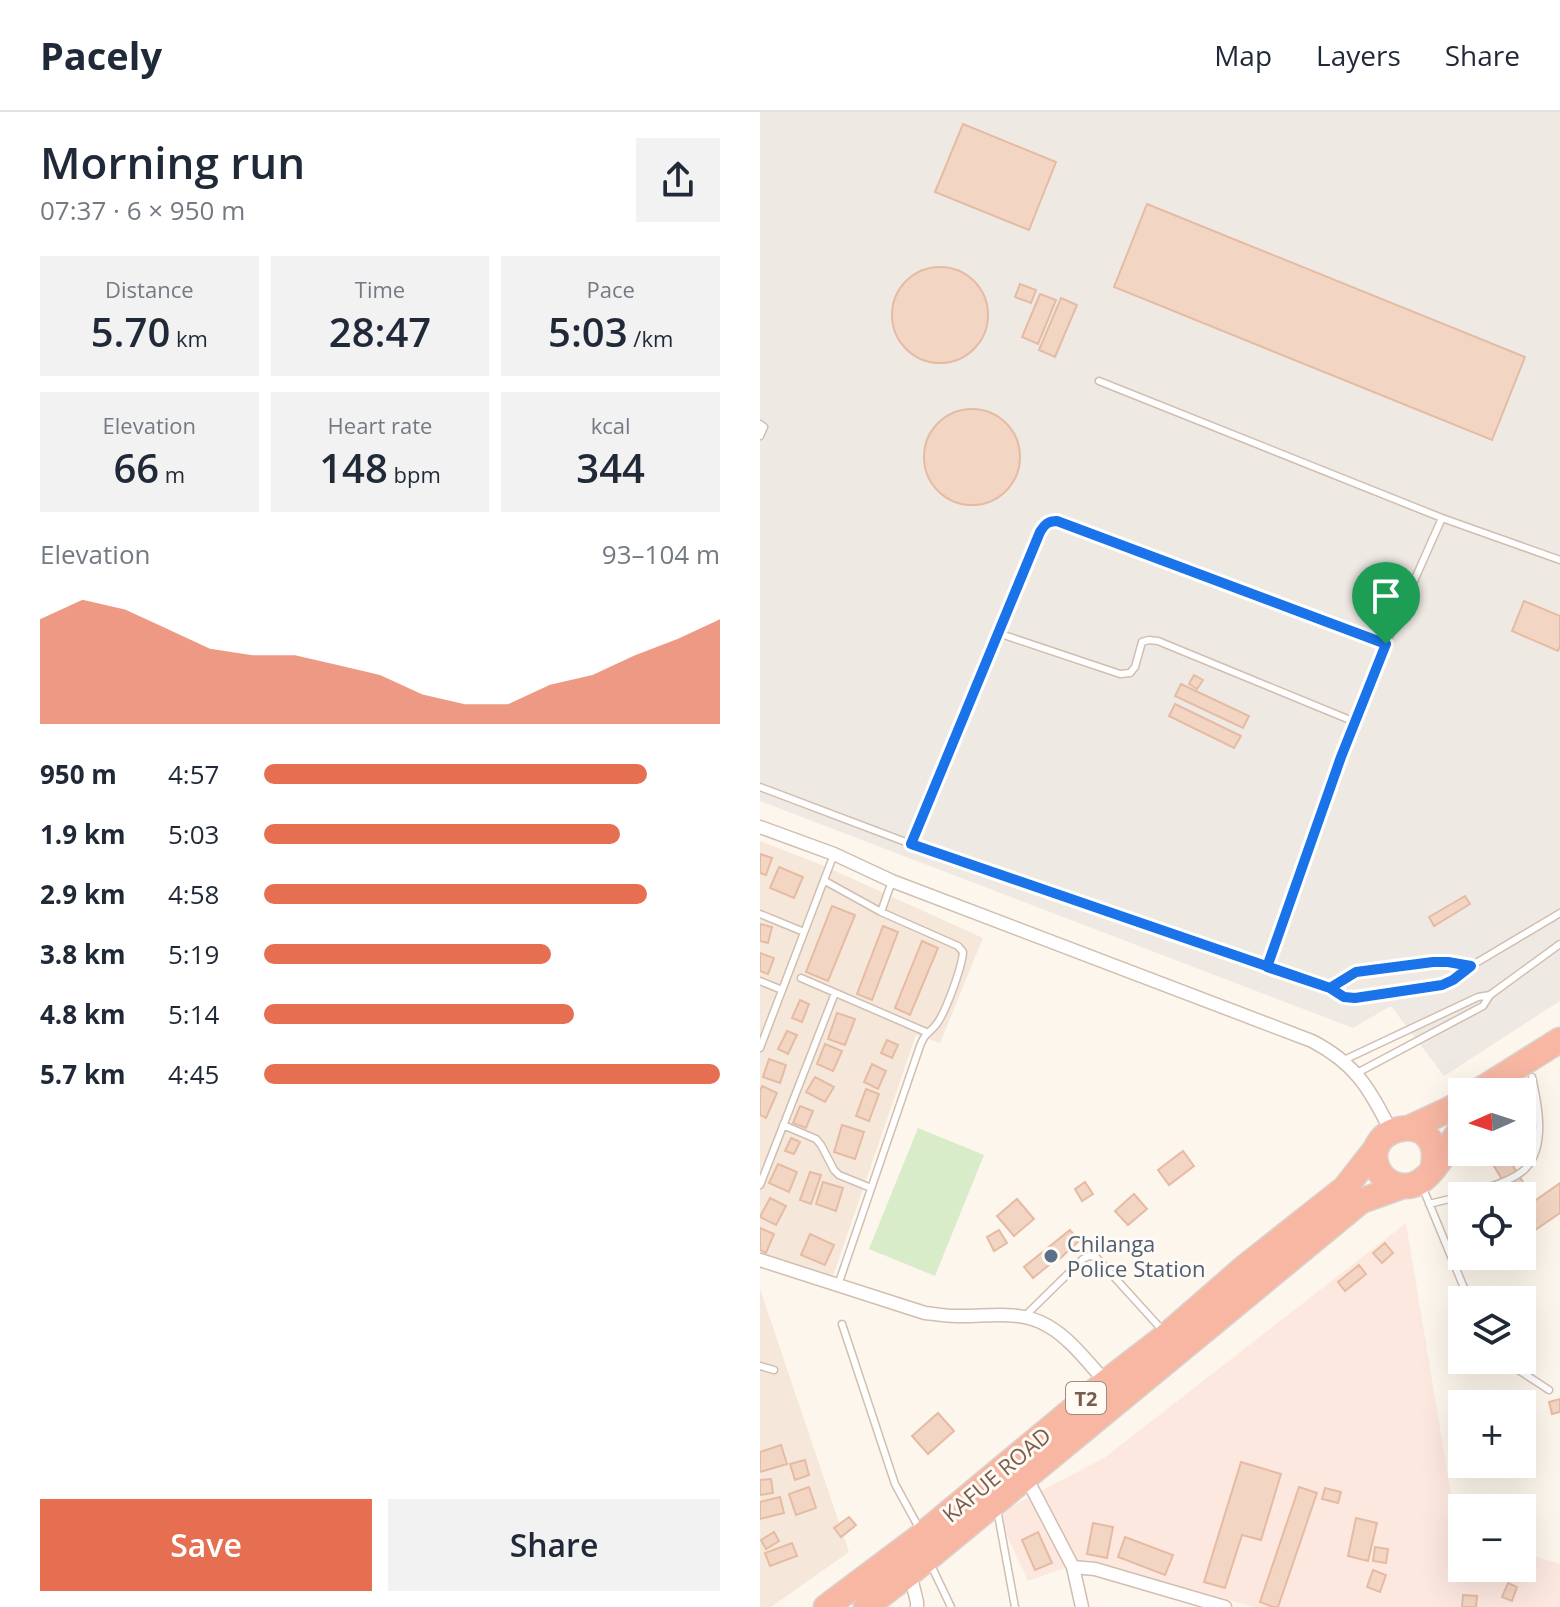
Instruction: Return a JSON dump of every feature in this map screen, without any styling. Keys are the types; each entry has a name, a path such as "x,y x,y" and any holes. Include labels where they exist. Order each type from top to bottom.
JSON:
{"highway":[{"path":"1499,1078 1560,1040"},
{"path":"1532,1077 1560,1060"},
{"name":"KAFUE ROAD","path":"866,1607 1106,1382 1345,1188 1393,1135 1448,1110"},
{"path":"1420,1131 1428,1138 1435,1157 1421,1185 1385,1179 1380,1172 1376,1155 1393,1135 1420,1131"},
{"path":"1421,1185 1448,1147"},
{"name":"KAFUE ROAD","path":"826,1607 920,1555 996,1502 1361,1201 1421,1185"}],"street":[{"path":"760,827 834,854 892,881 1312,1041 1343,1060 1357,1073 1393,1135"},
{"path":"760,1260 925,1313 1004,1315 1024,1317 1047,1325 1063,1337 1106,1382"},
{"path":"1026,1477 1073,1567 1082,1607"},
{"path":"917,1607 920,1555"},
{"path":"1073,1567 1103,1571 1225,1607"}],"lane":[{"path":"1099,381 1442,518 1560,560"},
{"path":"760,424 764,427 760,436"},
{"path":"1267,967 1355,722 1442,518"},
{"path":"911,844 1040,532 1050,521 1057,521 1386,644"},
{"path":"998,633 1120,674 1130,673 1135,667 1142,642 1158,641 1355,722"},
{"path":"760,787 911,844 1330,988 1344,997 1442,985 1560,913"},
{"path":"760,1048 834,854"},
{"path":"825,881 881,912 958,946 963,952 952,991 937,1023 926,1032 838,1285"},
{"path":"881,912 892,881"},
{"path":"760,914 804,932"},
{"path":"1357,1073 1483,1006 1490,995 1560,944"},
{"path":"1330,988 1356,972 1433,962 1471,966"},
{"path":"801,978 926,1032"},
{"path":"760,981 782,990"},
{"path":"760,1185 835,993"},
{"path":"1343,1060 1478,997 1490,995"},
{"path":"1500,1182 1525,1169 1534,1156 1540,1117 1532,1077"},
{"path":"783,1125 816,1139 839,1175 871,1188"},
{"path":"1421,1185 1448,1192"},
{"path":"1421,1185 1463,1286"},
{"path":"1024,1317 1089,1256 1096,1257 1167,1335"},
{"path":"842,1324 920,1555 951,1607"},
{"path":"760,1366 774,1370"},
{"path":"1524,1374 1549,1390"},
{"path":"996,1502 1015,1607"}],"shaded area":[{"path":"760,112 1560,112 1560,1001 1444,1076 1391,1006 1353,1028 760,801"},
{"path":"760,841 822,865 983,938 940,1043 916,1035 833,1276 760,1255"},
{"path":"1406,1223 1451,1494 1448,1494 1448,1582 1536,1582 1536,1556 1560,1564 1560,1607 1254,1607 1087,1560 1028,1581 997,1514 1104,1458"},
{"path":"760,1289 849,1552 771,1607 760,1607"}],"green space":[{"path":"918,1128 984,1155 935,1276 869,1249"}],"building":[{"path":"963,124 1056,162 1029,230 935,192"},
{"path":"1147,204 1525,357 1492,440 1114,287"},
{"path":"940,267 958,271 974,281 984,297 988,315 984,333 974,349 958,359 940,363 922,359 906,349 896,333 892,315 896,297 906,281 922,271"},
{"path":"1020,284 1036,290 1031,303 1015,297"},
{"path":"1040,294 1056,300 1038,344 1022,337"},
{"path":"1061,298 1077,305 1055,357 1039,350"},
{"path":"972,409 990,413 1006,423 1016,439 1020,457 1016,475 1006,491 990,501 972,505 954,501 938,491 928,475 924,457 928,439 938,423 954,413"},
{"path":"1524,601 1560,616 1558,651 1512,631"},
{"path":"1194,675 1203,680 1197,689 1189,684"},
{"path":"1181,684 1249,716 1243,728 1175,696"},
{"path":"1175,704 1241,736 1234,748 1169,716"},
{"path":"760,854 772,858 766,875 760,873"},
{"path":"779,867 803,877 794,898 770,888"},
{"path":"1465,896 1470,904 1434,926 1429,917"},
{"path":"832,906 855,915 828,981 806,972"},
{"path":"760,924 772,927 768,943 760,941"},
{"path":"883,926 898,932 872,1000 857,994"},
{"path":"922,941 938,948 910,1015 895,1008"},
{"path":"760,953 774,958 768,974 760,971"},
{"path":"800,1000 809,1004 802,1022 792,1018"},
{"path":"837,1013 855,1019 845,1045 828,1039"},
{"path":"787,1031 797,1035 788,1054 778,1049"},
{"path":"887,1040 898,1045 892,1058 881,1053"},
{"path":"825,1044 842,1051 833,1071 817,1064"},
{"path":"769,1059 786,1065 780,1083 763,1077"},
{"path":"872,1064 886,1071 878,1089 864,1082"},
{"path":"815,1077 834,1087 825,1102 806,1092"},
{"path":"762,1086 777,1093 766,1118 760,1115"},
{"path":"866,1089 879,1094 869,1121 856,1116"},
{"path":"800,1106 813,1111 806,1128 793,1123"},
{"path":"842,1125 864,1132 855,1159 834,1152"},
{"path":"791,1138 800,1142 794,1154 785,1151"},
{"path":"1183,1151 1194,1166 1169,1185 1158,1170"},
{"path":"778,1164 797,1172 789,1192 769,1183"},
{"path":"1494,1166 1513,1166 1523,1182 1504,1182"},
{"path":"810,1172 821,1175 811,1204 800,1200"},
{"path":"823,1182 843,1188 836,1211 816,1204"},
{"path":"1085,1182 1093,1194 1082,1201 1075,1189"},
{"path":"1560,1183 1560,1213 1536,1229 1536,1200"},
{"path":"1134,1194 1147,1209 1128,1225 1115,1211"},
{"path":"770,1198 786,1206 776,1225 760,1217"},
{"path":"1017,1199 1034,1219 1014,1236 997,1216"},
{"path":"760,1228 774,1234 766,1253 760,1250"},
{"path":"999,1230 1007,1243 994,1251 987,1237"},
{"name":"Chilanga Police Station","path":"1070,1230 1079,1241 1033,1278 1024,1267"},
{"path":"810,1234 834,1245 825,1265 801,1255"},
{"path":"1385,1243 1393,1253 1382,1263 1373,1253"},
{"path":"1359,1265 1366,1274 1345,1291 1338,1282"},
{"path":"1560,1399 1560,1412 1552,1414 1549,1402"},
{"path":"938,1413 954,1431 928,1454 912,1436"},
{"path":"781,1445 787,1464 760,1472 760,1452"},
{"path":"805,1460 809,1475 795,1480 790,1464"},
{"path":"1241,1462 1281,1474 1261,1540 1242,1535 1225,1588 1204,1582"},
{"path":"771,1479 773,1493 760,1495 760,1480"},
{"path":"809,1487 816,1508 796,1515 789,1494"},
{"path":"1299,1487 1317,1493 1278,1607 1273,1607 1260,1602"},
{"path":"1325,1488 1341,1492 1338,1503 1322,1499"},
{"path":"780,1497 784,1513 760,1519 760,1502"},
{"path":"849,1517 856,1525 841,1537 834,1528"},
{"path":"1356,1518 1377,1523 1368,1561 1348,1556"},
{"path":"1093,1523 1113,1527 1107,1558 1087,1554"},
{"path":"774,1532 779,1541 766,1549 761,1540"},
{"path":"1038,1532 1052,1563 1035,1570 1022,1540"},
{"path":"1125,1537 1173,1555 1165,1575 1118,1557"},
{"path":"792,1543 797,1556 770,1566 765,1553"},
{"path":"1375,1547 1388,1549 1386,1563 1373,1561"},
{"path":"1373,1570 1386,1575 1380,1592 1367,1587"},
{"path":"1508,1583 1517,1587 1512,1601 1502,1597"},
{"path":"1463,1595 1477,1596 1476,1607 1462,1607"}],"place":[{"name":"Chilanga Police Station","path":"1051,1256"}],"route":[{"path":"1386,644 1057,521 1050,521 1040,532 911,844 1267,967 1330,988 1344,997 1442,985 1471,966 1433,962 1356,972 1330,988 1267,967 1341,757 1386,644"}]}
